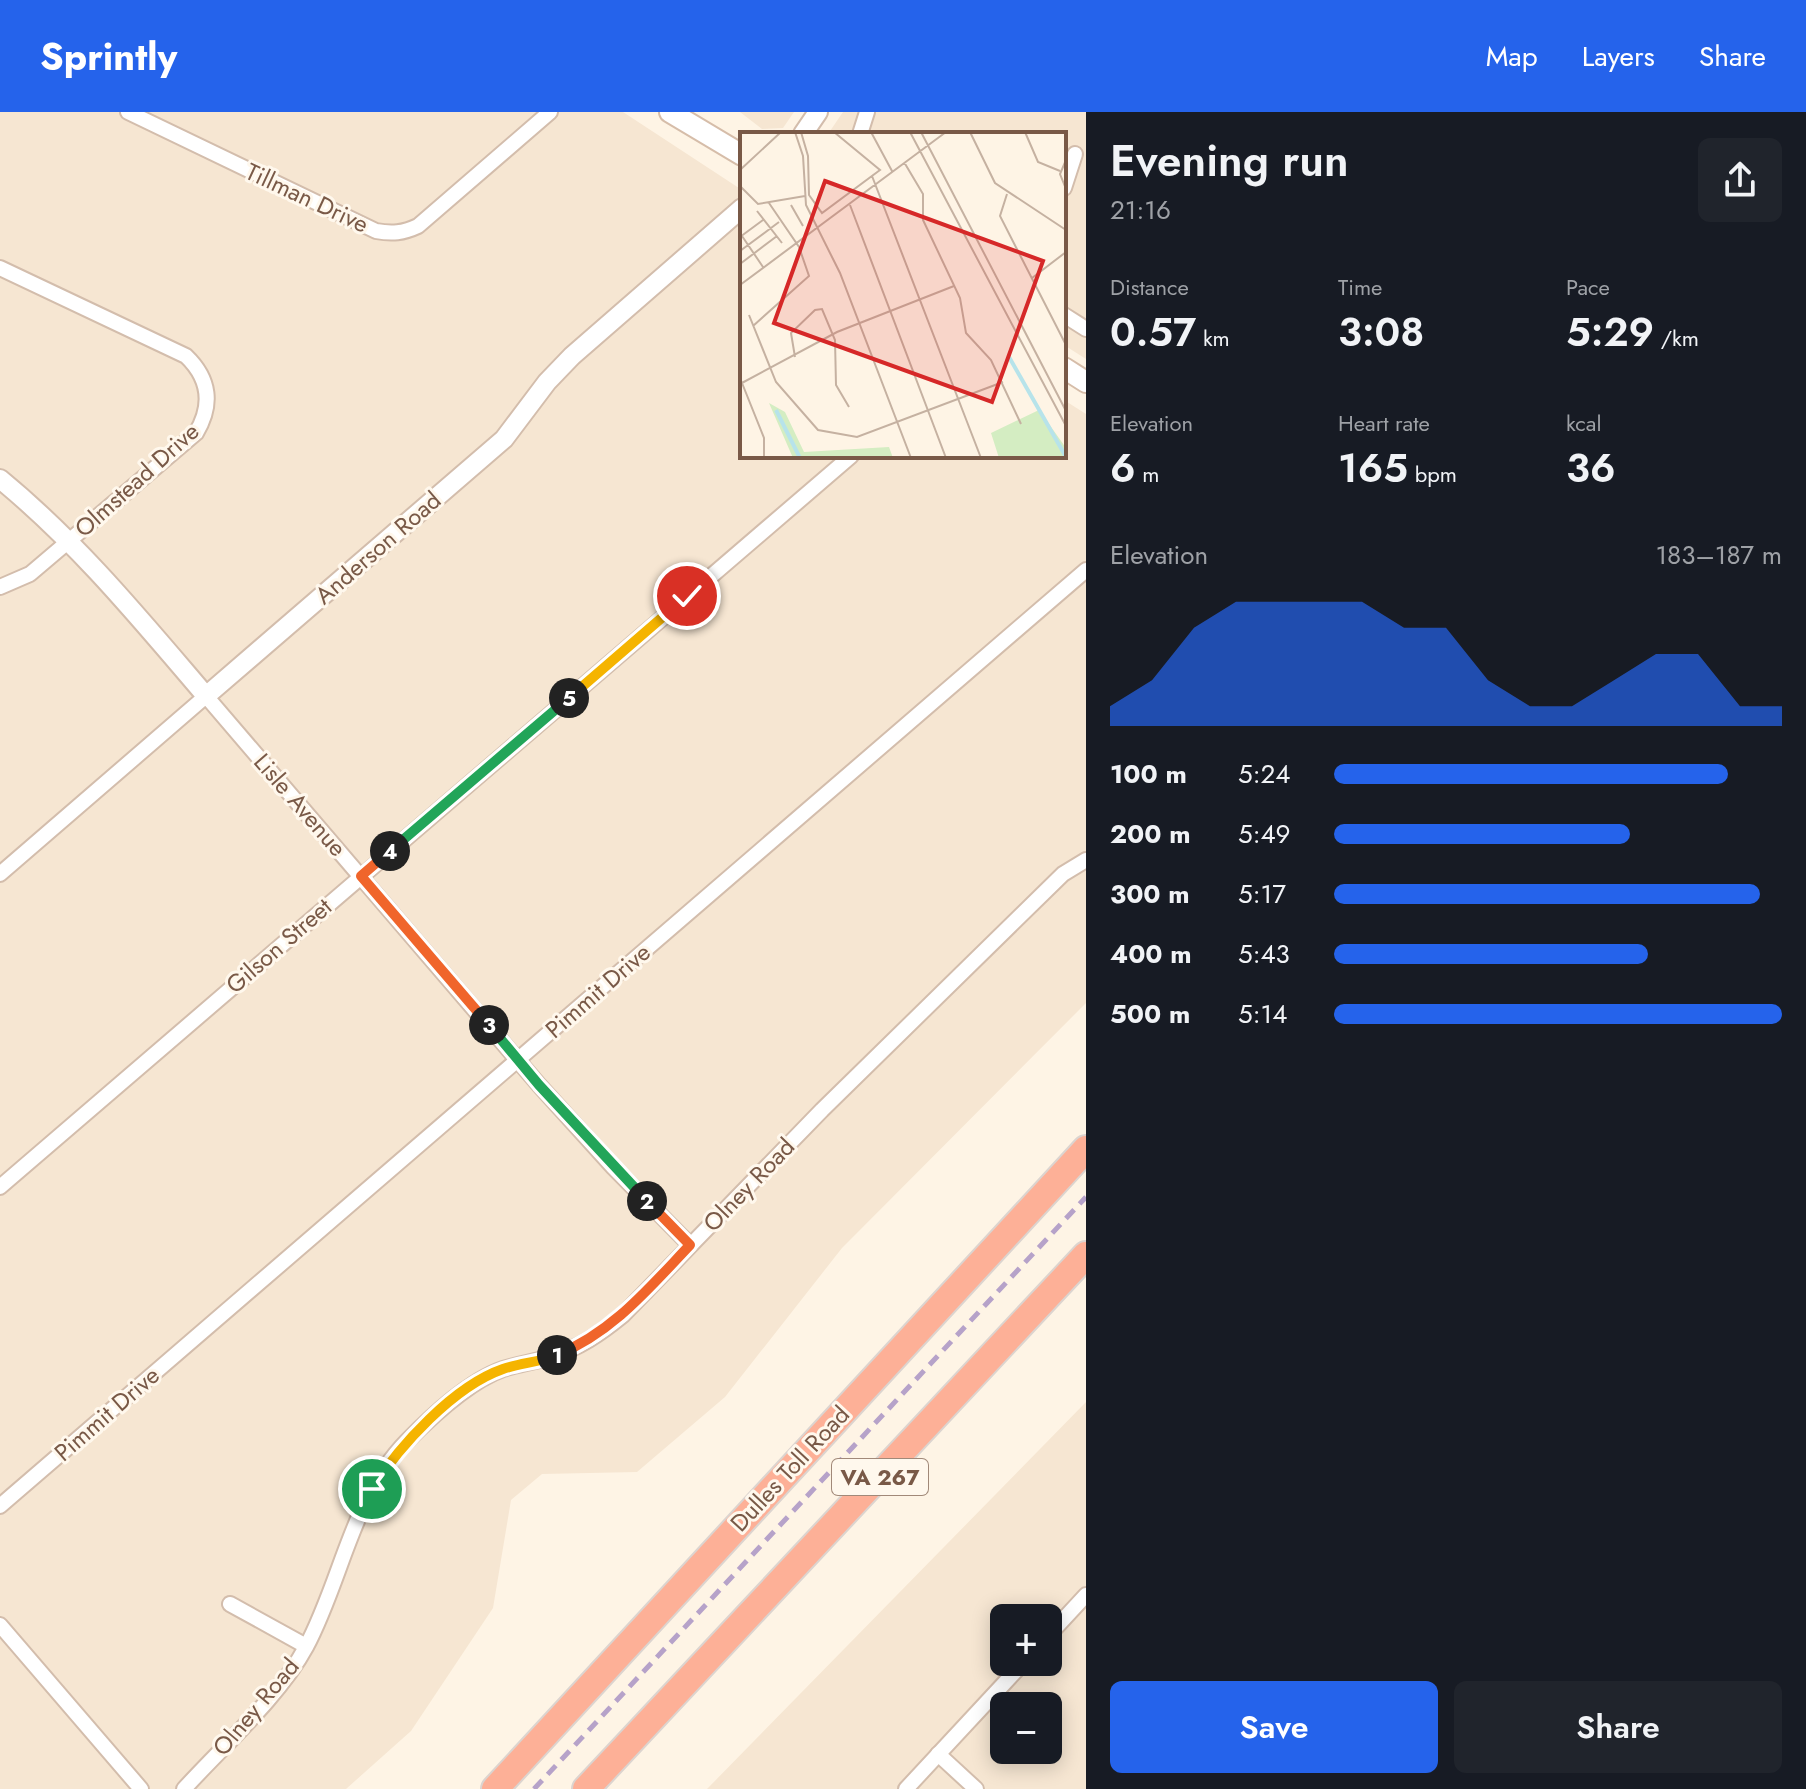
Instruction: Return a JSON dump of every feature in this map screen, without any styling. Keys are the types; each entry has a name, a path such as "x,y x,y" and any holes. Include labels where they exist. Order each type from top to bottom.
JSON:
{"highway":[{"name":"Dulles Toll Road","path":"495,1789 1086,1149"},
{"name":"VA 267","path":"586,1789 1086,1255"}],"main road":[{"path":"670,112 740,154"},
{"path":"1066,369 1086,382"}],"street":[{"name":"Tillman Drive","path":"128,112 376,231 389,234 418,226 550,112"},
{"path":"804,132 818,112"},
{"path":"861,132 867,112"},
{"path":"1066,182 1075,154"},
{"name":"Anderson Road","path":"0,874 504,439 547,382 572,356 740,210"},
{"name":"Olmstead Drive","path":"0,268 186,356 204,378 208,391 208,407 196,433 30,574 0,587"},
{"path":"1066,316 1086,329"},
{"name":"Gilson Street","path":"0,1187 849,458"},
{"name":"Lisle Avenue","path":"0,479 70,542 518,1060 613,1167 690,1245"},
{"name":"Pimmit Drive","path":"0,1506 1086,570"},
{"name":"Olney Road","path":"184,1789 281,1683 306,1646 324,1610 372,1489 406,1441 482,1379 503,1369 551,1357 601,1333 623,1315 938,995 1063,874 1086,860"},
{"path":"1062,1626 1080,1612 1086,1595"},
{"path":"230,1604 306,1646"},
{"path":"0,1625 141,1789"},
{"path":"906,1789 1011,1676"},
{"path":"938,1754 976,1789"}],"shaded area":[{"path":"0,112 623,112 740,189 740,458 1066,458 1066,401 1086,414 1086,1003 842,1248 725,1397 637,1472 542,1474 511,1500 493,1608 411,1731 346,1789 0,1789"},
{"path":"740,112 794,112 783,128 762,129"},
{"path":"843,112 1086,112 1086,359 1066,346 1066,132 829,132"},
{"path":"1086,1402 1086,1789 707,1789"}],"railway":[{"path":"534,1789 1086,1197"}],"route":[{"path":"372,1489 406,1441 463,1392 503,1369 551,1357 601,1333 623,1315 690,1245 613,1167 539,1085 361,876 687,596"}]}
